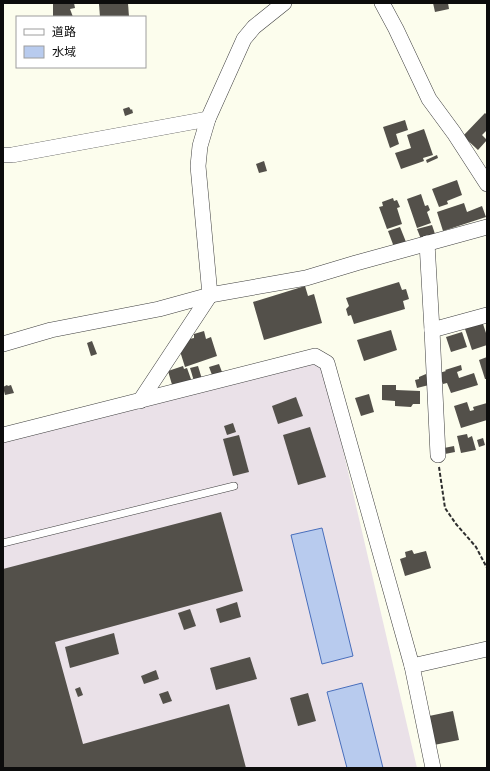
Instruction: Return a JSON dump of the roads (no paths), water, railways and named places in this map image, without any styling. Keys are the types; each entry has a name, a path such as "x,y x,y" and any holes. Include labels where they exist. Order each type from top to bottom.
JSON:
{"street":[{"path":"140,401 210,295 198,166 200,146 208,119 244,39 254,27 284,3"},
{"path":"382,3 429,99 454,133 487,184"},
{"path":"3,155 12,155 208,119"},
{"path":"3,344 51,330 159,309 210,295 306,278 487,227"},
{"path":"427,243 438,455"},
{"path":"432,330 487,315"},
{"path":"3,435 315,356 327,363 412,666 433,768"},
{"path":"412,666 487,649"}],"lane":[{"path":"3,543 234,486"}],"water":[{"path":"322,528 353,656 322,664 291,535"},
{"path":"362,683 383,768 347,768 327,692"}]}
